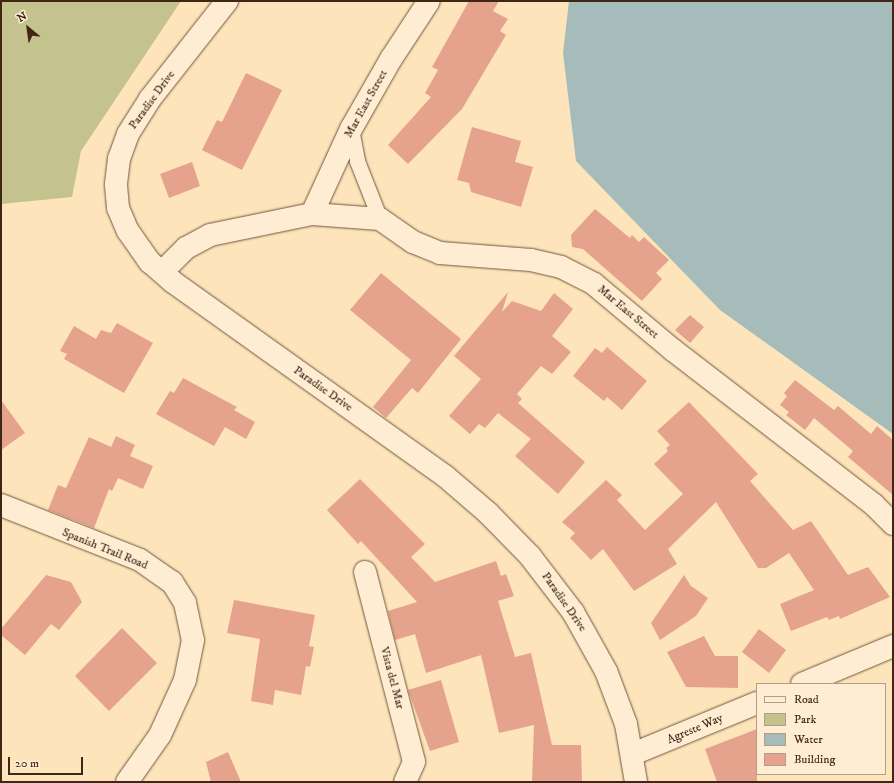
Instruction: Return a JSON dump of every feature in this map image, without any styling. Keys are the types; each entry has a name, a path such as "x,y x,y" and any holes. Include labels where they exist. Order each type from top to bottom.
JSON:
{"street":[{"name":"Paradise Drive","path":"227,1 141,112 128,134 119,159 116,185 122,219 141,252 162,272 430,465 504,529 553,584 590,641 618,697 633,754 636,782"},
{"name":"Mar East Street","path":"312,214 351,129 391,59 429,1"},
{"path":"162,272 186,248 210,235 312,214 380,219"},
{"name":"Mar East Street","path":"380,219 413,242 440,253 531,260 561,267 594,284 673,350 874,505 893,524"},
{"name":"Spanish Trail Road","path":"1,504 53,528 140,560 161,573 179,592 190,616 192,654 185,680 160,735 127,782"},
{"name":"Vista del Mar","path":"364,572 414,762 405,782"},
{"path":"804,683 893,646"},
{"name":"Agreste Way","path":"633,754 756,703"}],"lane":[{"path":"351,129 357,161 380,219"}],"green space":[{"path":"1,1 181,1 81,151 72,197 1,204"}],"water":[{"path":"569,1 893,1 893,434 720,310 576,161 563,53"}],"building":[{"path":"469,1 499,1 493,11 508,19 500,31 506,35 462,109 408,164 388,145 431,97 425,93 438,70 432,67"},
{"path":"246,73 282,90 242,170 202,150 217,120 222,122"},
{"path":"472,127 521,141 515,162 533,167 521,207 471,192 469,183 457,180"},
{"path":"192,162 200,186 169,198 160,174"},
{"path":"595,209 630,238 632,235 639,242 644,237 669,260 656,273 662,279 642,301 583,249 572,247 571,235"},
{"path":"381,273 461,339 418,393 412,388 386,418 373,407 411,360 350,310"},
{"path":"508,292 502,312 512,301 541,311 554,293 573,309 552,336 571,352 552,374 541,366 517,394 522,399 518,403 585,462 558,494 515,456 531,439 498,413 485,428 479,424 470,434 449,416 481,379 454,356"},
{"path":"690,315 704,327 690,343 675,330"},
{"path":"117,323 153,343 124,393 64,359 67,354 60,351 74,326 96,339 101,330 111,333"},
{"path":"607,347 647,381 622,410 607,397 604,401 573,376 595,348 602,353"},
{"path":"183,378 237,407 234,410 255,422 246,439 225,427 214,446 156,414 170,391 174,393"},
{"path":"795,380 834,410 838,406 871,434 877,426 893,440 893,495 848,457 853,451 814,418 805,430 786,415 789,412 780,405 787,396 784,393"},
{"path":"1,400 25,433 1,450"},
{"path":"689,402 758,474 750,481 793,530 811,521 848,575 868,567 890,597 840,619 839,616 829,620 827,617 791,631 780,604 814,590 789,553 766,568 758,568 716,502 668,549 677,564 634,591 603,549 591,560 570,538 575,533 562,522 606,480 622,495 617,500 645,530 683,494 654,464 668,451 666,448 670,445 657,431"},
{"path":"116,436 135,445 130,456 153,466 143,489 118,478 112,491 109,489 94,528 48,510 58,485 66,488 89,437 111,447"},
{"path":"360,479 425,544 411,557 435,582 496,561 501,576 506,574 514,596 498,601 515,657 531,653 552,745 581,745 582,781 532,782 534,725 499,733 481,655 426,673 415,634 395,640 388,611 417,602 361,541 358,544 327,510"},
{"path":"46,575 71,582 82,602 59,630 51,624 25,655 1,635 1,629"},
{"path":"684,575 691,586 708,598 696,616 660,640 651,623"},
{"path":"234,600 315,615 309,646 314,647 310,667 306,666 301,695 275,690 273,705 251,701 260,639 227,633"},
{"path":"122,628 157,663 109,711 75,676"},
{"path":"759,629 786,650 769,673 742,652"},
{"path":"704,636 715,656 738,656 738,688 686,687 667,652"},
{"path":"441,680 459,742 430,751 408,690"},
{"path":"756,729 757,782 717,782 705,749"},
{"path":"228,752 241,782 211,782 206,762"}]}
